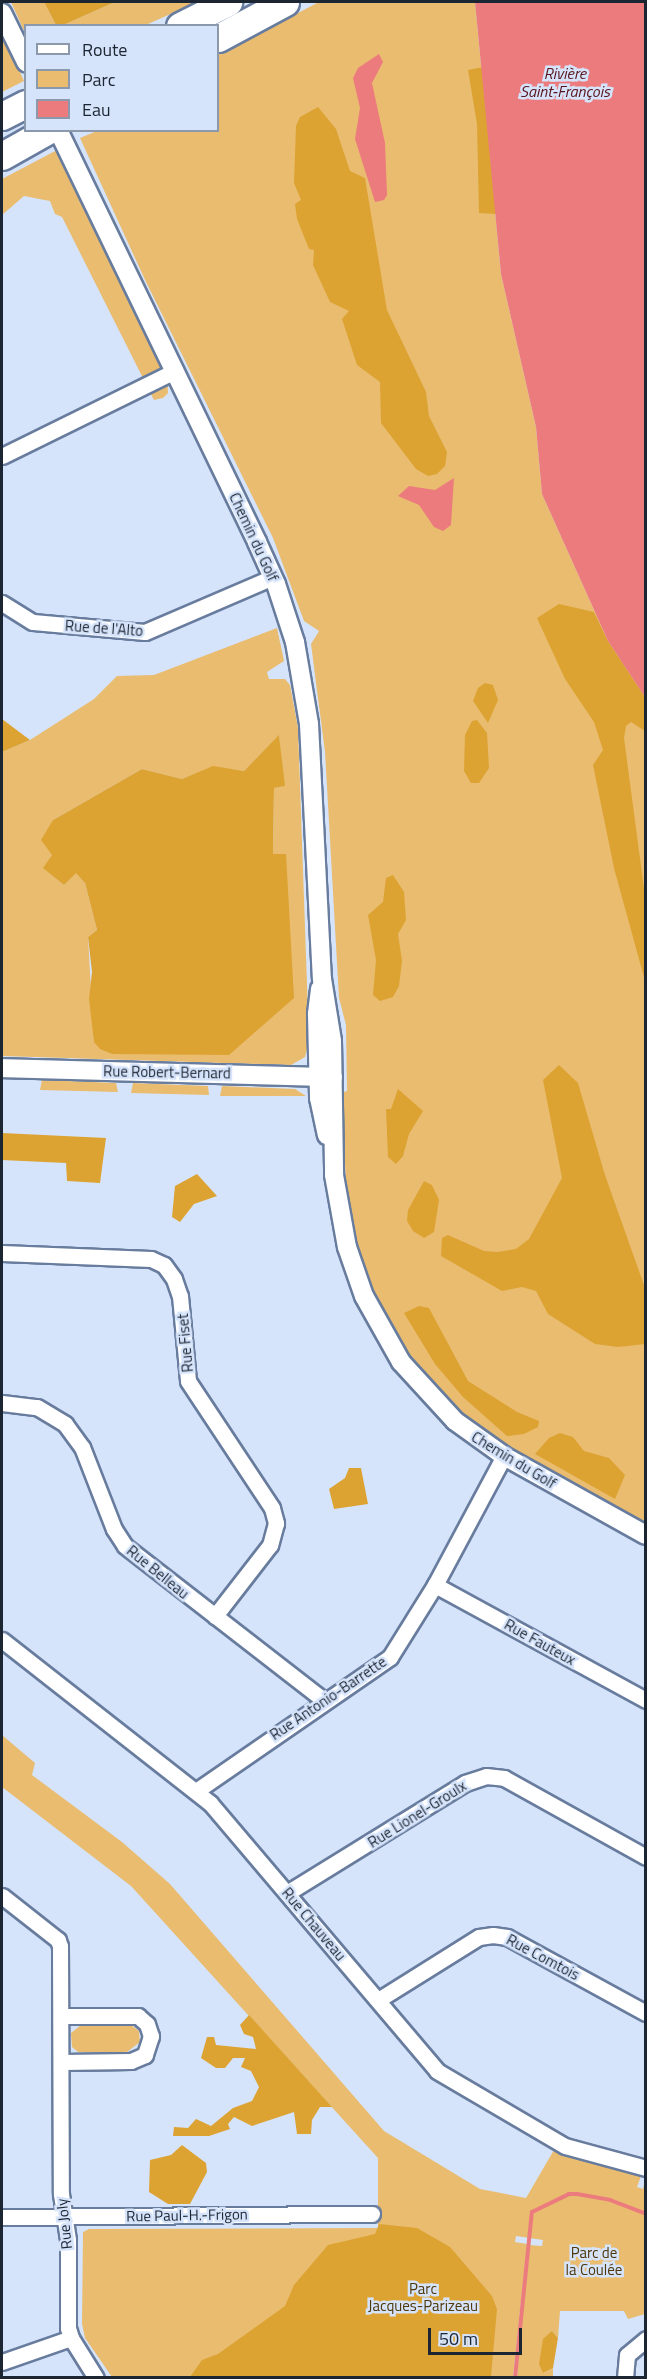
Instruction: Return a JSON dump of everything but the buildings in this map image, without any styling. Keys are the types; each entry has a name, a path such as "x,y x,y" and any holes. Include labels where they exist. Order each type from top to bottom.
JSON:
{"highway":[{"path":"184,24 228,2"},
{"path":"219,37 285,2"},
{"path":"2,116 24,105"},
{"path":"2,157 37,136"}],"street":[{"path":"2,13 24,58"},
{"name":"Chemin du Golf","path":"59,132 273,577 295,642 307,705 322,979 330,1012 326,1076 333,1160 346,1247 381,1330 401,1362 437,1404 467,1432 504,1456 645,1535"},
{"path":"2,456 175,371"},
{"name":"Rue de l'Alto","path":"2,603 33,622 141,632 273,577"},
{"name":"Rue Robert-Bernard","path":"2,1068 326,1076"},
{"name":"Rue Fiset","path":"2,1253 151,1259 164,1265 176,1282 188,1381 272,1508 276,1523 270,1545 215,1616"},
{"name":"Rue Belleau","path":"2,1403 37,1407 65,1424 82,1448 120,1541 325,1701"},
{"name":"Rue Antonio-Barrette","path":"196,1791 390,1657 435,1585 504,1456"},
{"name":"Rue Fauteux","path":"435,1585 645,1700"},
{"name":"Rue Chauveau","path":"2,1640 196,1791 444,2076 565,2146 645,2168"},
{"name":"Rue Lionel-Groulx","path":"287,1893 465,1783 486,1776 504,1778 645,1857"},
{"name":"Rue Joly","path":"2,1896 58,1940 64,2217 70,2338"},
{"name":"Rue Comtois","path":"378,2000 479,1938 493,1935 507,1937 645,2013"},
{"path":"61,2016 138,2016 147,2024 151,2036 145,2055 131,2061 62,2062"},
{"name":"Rue Paul-H.-Frigon","path":"2,2217 372,2214"},
{"path":"2,2362 70,2338 96,2378"},
{"path":"626,2378 632,2348 645,2339"}],"green space":[{"path":"11,2 44,2 55,24 24,24 24,31"},
{"path":"44,2 115,2 66,24 55,24"},
{"path":"115,2 197,2 148,24 66,24"},
{"path":"319,2 475,2 501,274 536,427 542,494 608,641 645,697 645,1525 473,1426 431,1386 398,1345 365,1279 347,1199 341,1093 347,1091 346,1025 339,998 325,752 311,644 319,631 304,621 273,538 146,282 80,138 95,132 219,132 219,54"},
{"path":"2,32 24,81 2,92"},
{"path":"483,67 497,214 479,213 477,124 468,70"},
{"path":"318,107 336,129 350,171 365,178 387,310 426,392 429,416 447,452 445,466 437,474 428,476 416,469 381,423 380,382 357,365 342,319 349,311 330,302 313,265 314,250 309,249 297,219 295,204 301,200 294,183 296,126 300,117"},
{"path":"57,150 167,377 168,393 163,398 154,400 62,217 55,214 50,201 24,196 2,215 2,179"},
{"path":"559,604 594,612 608,641 645,697 645,731 631,722 626,726 624,738 645,896 645,981 614,868 593,765 603,750 594,722 565,679 537,618"},
{"path":"277,628 284,661 267,672 269,679 285,679 290,685 298,728 309,1041 305,1057 291,1065 2,1056 2,752 30,740 94,699 117,676 154,675","holes":["279,736 284,786 274,788 273,854 286,854 94,1042 88,937 97,930 85,883 76,872 64,885 44,868 52,855 53,820 142,769 182,779 213,767 244,771"]},
{"path":"485,683 493,685 498,700 488,723 473,701 478,688"},
{"path":"2,719 30,740 2,752"},
{"path":"477,720 487,733 489,768 479,783 471,783 464,771 465,735 472,721"},
{"path":"279,735 285,786 274,788 273,854 286,854 294,998 229,1055 112,1054 100,1049 94,1042 89,999 92,972 88,937 97,930 85,883 76,873 64,885 43,868 52,855 41,840 53,820 142,769 182,779 213,766 244,771"},
{"path":"393,875 404,892 406,920 398,934 402,961 399,986 393,997 380,1001 373,995 376,960 368,915 383,902 386,878"},
{"path":"559,1065 578,1083 605,1175 645,1288 645,1344 618,1347 595,1344 548,1314 536,1291 522,1287 502,1291 441,1256 442,1238 448,1235 484,1251 497,1252 516,1249 529,1239 562,1178 543,1080"},
{"path":"42,1080 116,1083 118,1092 40,1090"},
{"path":"133,1083 208,1086 209,1095 131,1093"},
{"path":"222,1086 295,1089 306,1096 220,1096"},
{"path":"398,1089 423,1111 409,1134 403,1156 396,1164 388,1157 386,1109 391,1109"},
{"path":"2,1133 106,1138 100,1183 67,1181 66,1163 2,1160"},
{"path":"197,1174 217,1196 194,1204 180,1222 172,1217 175,1186"},
{"path":"424,1181 432,1185 439,1200 434,1232 424,1238 413,1231 407,1221 408,1210"},
{"path":"419,1306 429,1308 468,1381 517,1412 539,1421 538,1427 524,1434 507,1436 463,1397 435,1364 404,1313"},
{"path":"560,1433 573,1437 584,1451 609,1458 625,1475 615,1499 535,1454 549,1438"},
{"path":"349,1468 361,1468 368,1504 334,1509 329,1489 345,1478"},
{"name":"Parc Jacques-Parizeau","path":"2,1735 35,1763 32,1775 122,1842 170,1884 384,2131 480,2189 526,2198 554,2150 641,2176 637,2187 643,2189 645,2181 645,2314 628,2319 624,2311 560,2311 558,2338 552,2331 543,2373 553,2368 553,2377 517,2377 529,2245 542,2246 543,2240 516,2236 515,2242 527,2244 513,2377 112,2377 85,2338 82,2324 83,2232 89,2229 378,2228 378,2158 131,1886 2,1787"},
{"path":"249,2015 332,2107 320,2107 312,2120 311,2134 297,2134 294,2112 252,2126 234,2117 228,2124 230,2129 209,2136 173,2136 174,2127 188,2128 196,2119 211,2126 233,2108 252,2101 259,2087 251,2071 241,2067 245,2058 233,2058 225,2068 216,2068 201,2058 207,2037 214,2037 216,2045 256,2049 253,2037 244,2034 240,2025"},
{"path":"81,2025 131,2025 139,2031 140,2042 127,2052 78,2052 72,2047 71,2033"},
{"path":"182,2145 206,2163 207,2172 190,2204 168,2204 149,2192 150,2160 171,2155"},
{"path":"379,2224 417,2228 450,2247 492,2296 497,2309 491,2377 190,2377 202,2360 218,2354 285,2306 294,2285 328,2245 375,2234"},
{"path":"552,2331 558,2338 553,2368 543,2373 539,2364 543,2339"}],"water":[{"name":"Rivière Saint-François","path":"475,2 645,2 645,697 608,641 542,494 536,427 501,274"},
{"path":"379,54 383,62 372,83 385,143 387,195 384,200 375,202 355,139 360,108 353,78 358,68"},
{"path":"454,478 451,525 443,531 434,527 419,505 398,496 409,486 435,490"}],"waterway":[{"path":"515,2378 532,2212 569,2194 577,2194 610,2200 646,2214"}],"park label":[{"name":"Parc de la Coulée","path":"594,2260"}]}
